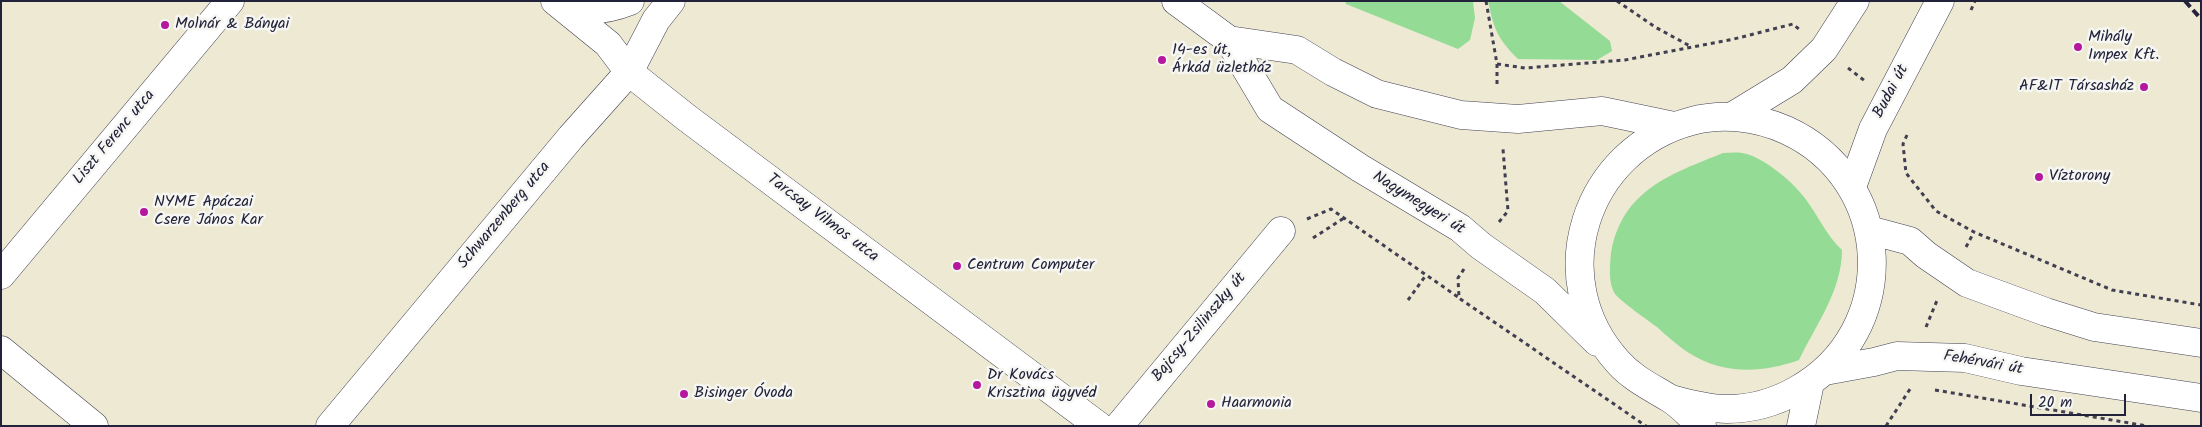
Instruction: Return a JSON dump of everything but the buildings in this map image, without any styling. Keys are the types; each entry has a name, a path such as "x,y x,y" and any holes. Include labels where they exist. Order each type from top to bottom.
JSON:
{"main road":[{"name":"Liszt Ferenc utca","path":"1,275 230,1"},
{"path":"559,5 591,11 618,6 630,1"},
{"name":"Schwarzenberg utca","path":"330,426 571,137 629,72 656,20 670,1"},
{"name":"Nagymegyeri út","path":"1176,1 1229,40 1270,109 1360,168 1460,228 1481,246 1544,291 1618,362"},
{"path":"1734,116 1792,80 1824,49 1855,1"},
{"name":"Budai út","path":"1852,187 1872,130 1940,1"},
{"name":"Tarcsay Vilmos utca","path":"559,5 608,44 629,72 687,118 1099,426"},
{"name":"Nagymegyeri út","path":"1229,40 1297,50 1333,72 1377,94 1460,115 1518,119 1602,111 1674,126"},
{"path":"1734,116 1769,122 1801,137 1830,159 1852,187 1862,208 1869,230 1873,260 1870,291 1861,321 1846,348 1818,377 1785,397 1757,406 1728,409 1699,407 1671,399 1642,384 1618,362 1594,328 1581,290 1580,249 1589,210 1609,174 1638,145 1674,126 1703,118 1734,116"},
{"path":"1869,230 1910,240 1926,255 1967,283 2046,312 2094,327 2193,339"},
{"name":"Bajcsy-Zsilinszky út","path":"1119,426 1281,231"},
{"path":"1,350 94,426"},
{"name":"Fehérvári út","path":"1818,377 1897,356 1965,358 2021,371 2201,398"},
{"path":"1800,426 1818,377"},
{"path":"1671,399 1702,426"}],"path":[{"path":"1486,1 1497,64 1525,68 1573,66 1625,60 1734,39 1793,24 1868,83"},
{"path":"1616,1 1655,27 1690,46"},
{"path":"1910,126 1904,144 1906,173 1936,211 1974,232 2112,290 2201,305"},
{"path":"1459,298 1458,278 1508,211 1503,150"},
{"path":"1330,209 1646,426"},
{"path":"1313,238 1344,218"},
{"path":"1408,300 1426,275"},
{"path":"1912,386 1922,388"},
{"path":"1932,389 2147,426"}],"green space":[{"path":"1345,1 1473,1 1475,18 1470,40 1458,49 1346,4"},
{"path":"1488,1 1559,1 1610,41 1612,51 1597,60 1518,59 1497,33"},
{"path":"1723,153 1750,155 1767,164 1784,177 1804,197 1831,238 1842,250 1841,265 1833,293 1799,360 1771,367 1743,370 1715,365 1702,360 1689,353 1623,302 1615,294 1611,285 1611,253 1617,231 1626,214 1638,199 1668,177"}],"railway":[{"path":"2185,1 2201,19"}],"place":[{"name":"Molnár & Bányai","path":"165,25"},
{"name":"Mihály Impex Kft.","path":"2078,47"},
{"name":"14-es út, Árkád üzletház","path":"1162,60"},
{"name":"AF&IT Társasház","path":"2144,87"},
{"name":"Víztorony","path":"2039,177"},
{"name":"NYME Apáczai Csere János Kar","path":"144,212"},
{"name":"Centrum Computer","path":"957,266"},
{"name":"Dr Kovács Krisztina ügyvéd","path":"977,385"},
{"name":"Bisinger Óvoda","path":"684,394"},
{"name":"Haarmonia","path":"1211,404"}]}
